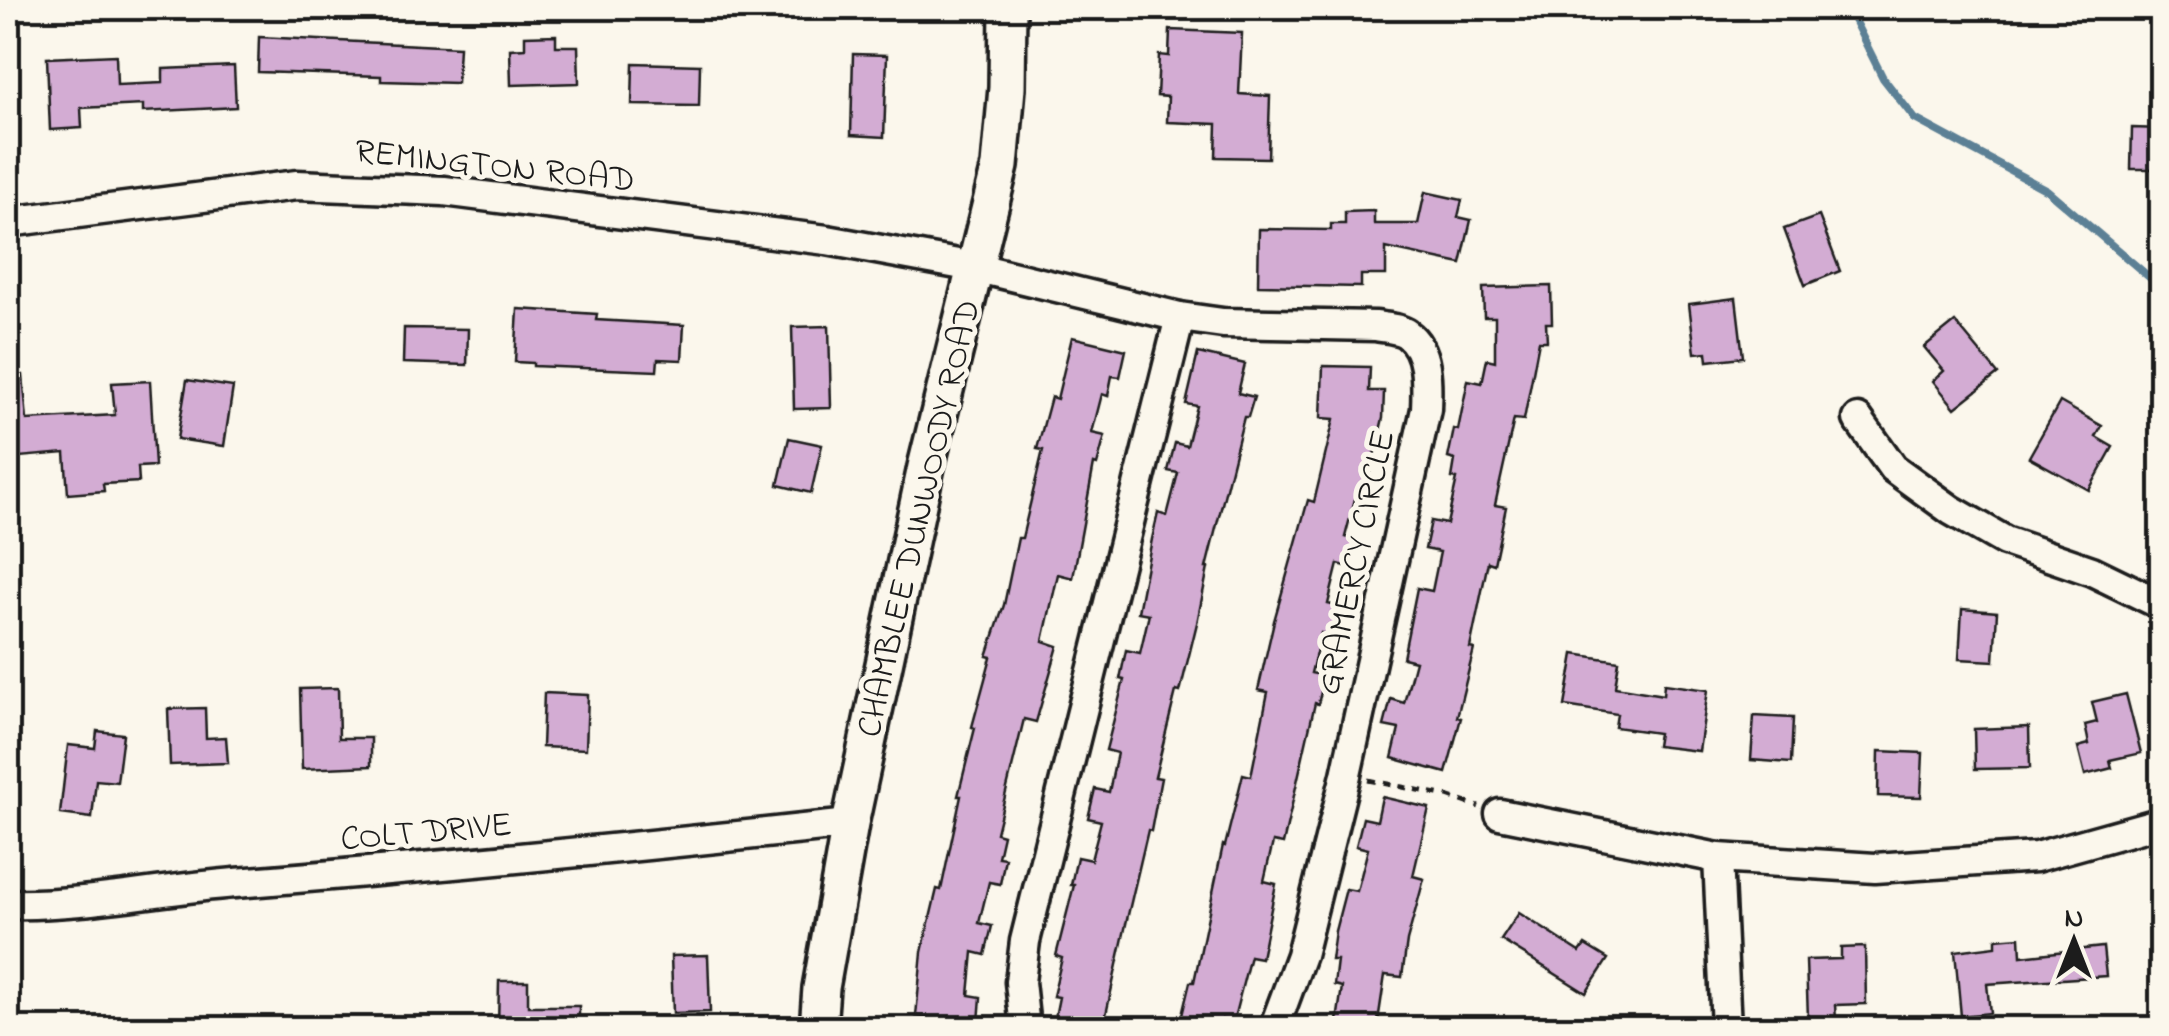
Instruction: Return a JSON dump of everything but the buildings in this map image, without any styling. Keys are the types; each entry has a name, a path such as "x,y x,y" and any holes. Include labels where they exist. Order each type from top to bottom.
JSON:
{"street":[{"name":"CHAMBLEE DUNWOODY ROAD","path":"818,1028 821,988 850,824 926,467 1000,166 1008,88 1008,8"},
{"name":"REMINGTON ROAD","path":"8,222 297,185 444,191 827,240 974,267"},
{"name":"GRAMERCY CIRCLE","path":"974,267 1180,317 1223,323 1376,326 1424,338 1426,409 1346,776 1301,955 1274,1028"},
{"path":"1024,1028 1020,982 1025,941 1180,317"},
{"path":"1858,419 1894,468 1951,510 2005,542 2092,571 2162,605"},
{"path":"1500,814 1718,858 1875,868 2036,857 2162,822"},
{"name":"COLT DRIVE","path":"8,904 88,901 198,886 511,861 850,824"},
{"path":"1718,858 1726,1028"}],"path":[{"path":"1346,776 1446,796"}],"waterway":[{"path":"1848,8 1883,78 1915,119 2047,190 2162,288"}]}
